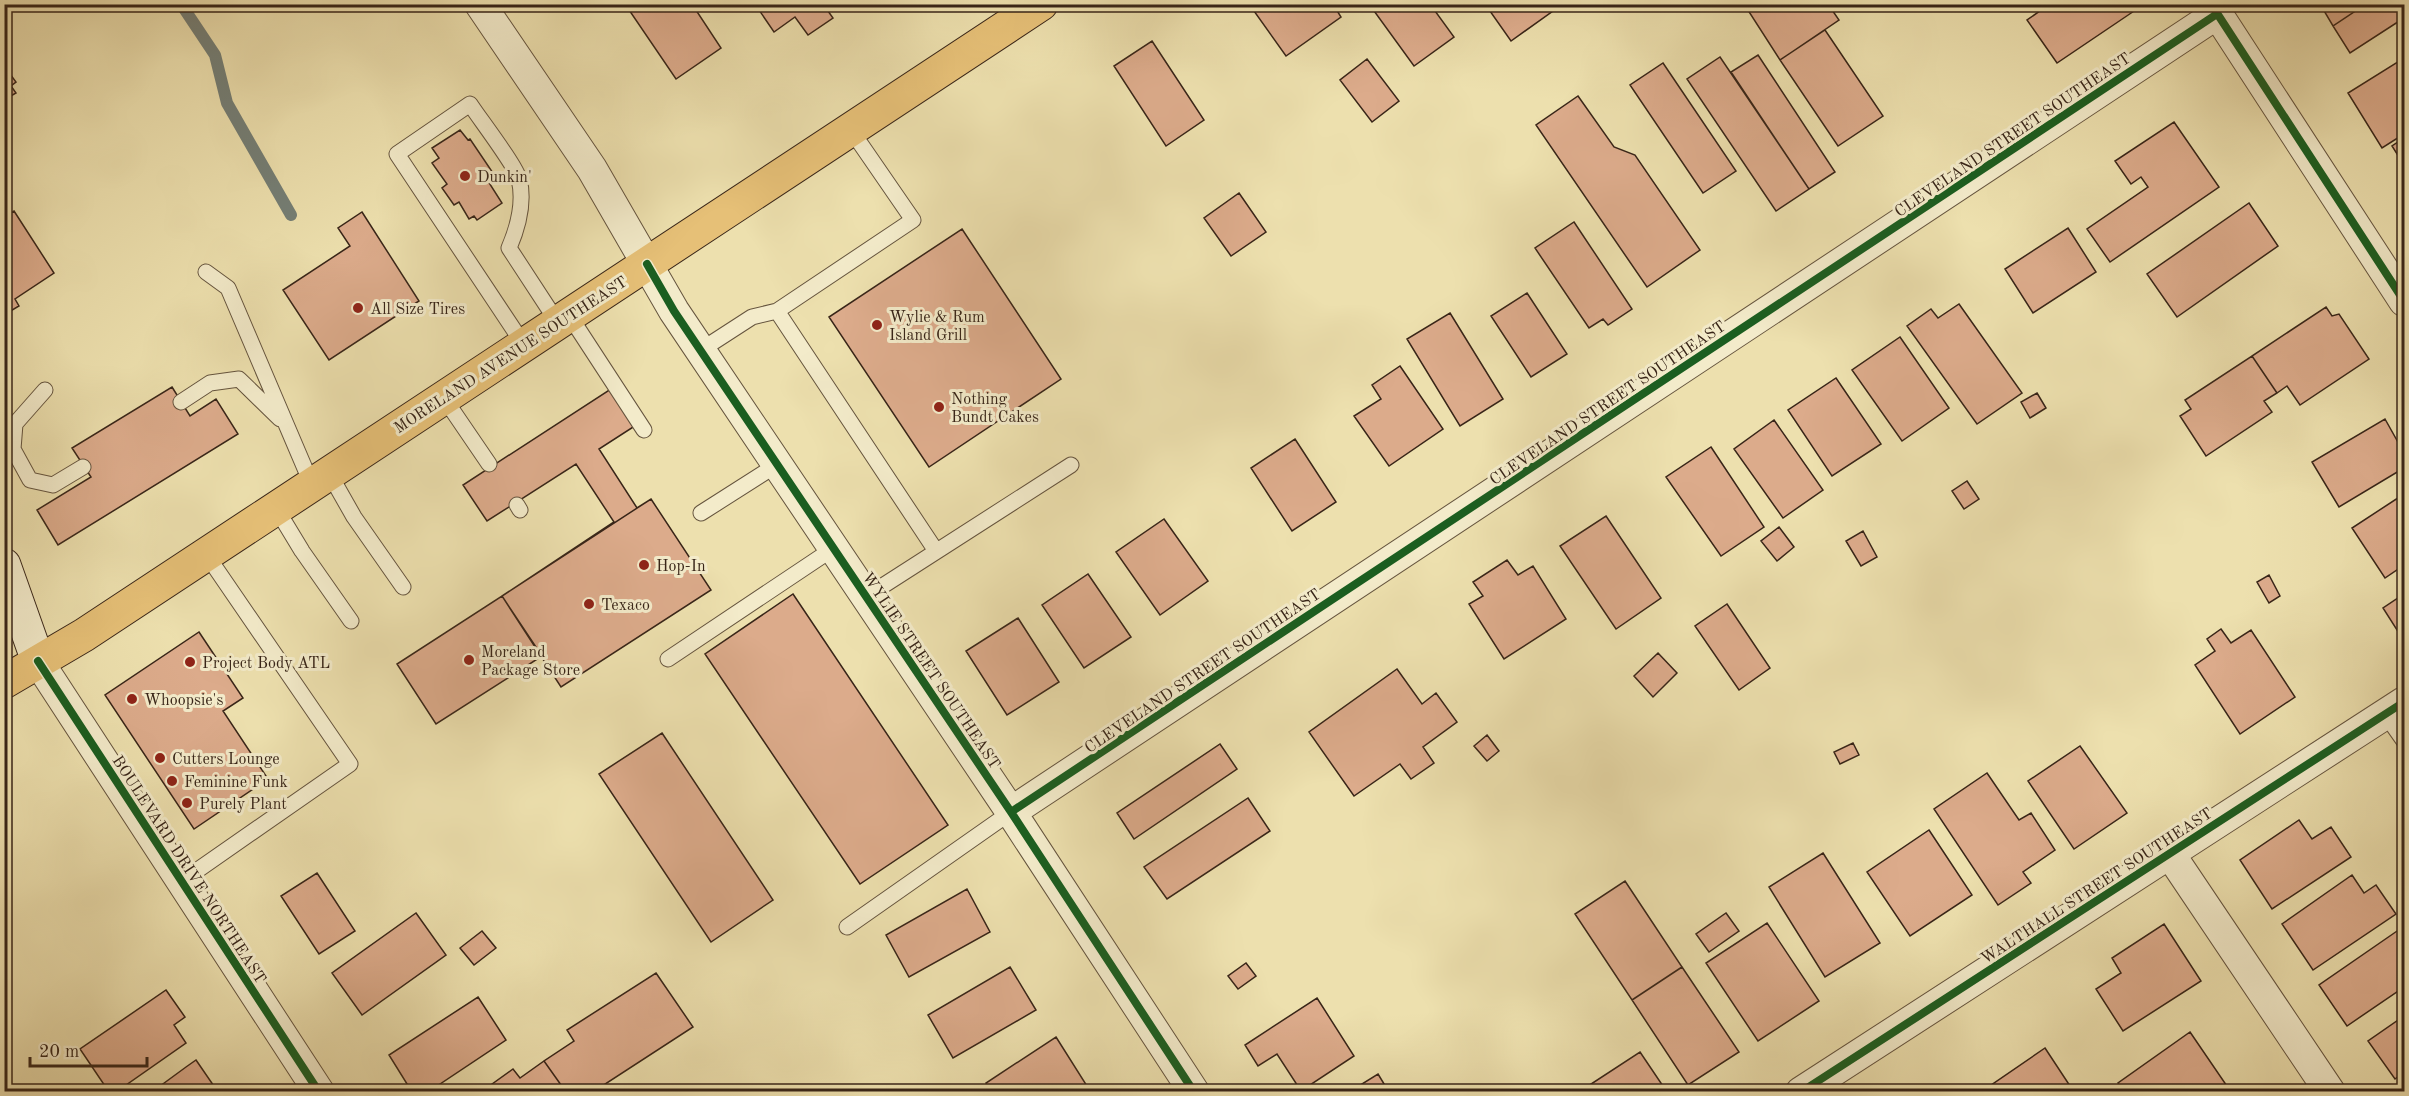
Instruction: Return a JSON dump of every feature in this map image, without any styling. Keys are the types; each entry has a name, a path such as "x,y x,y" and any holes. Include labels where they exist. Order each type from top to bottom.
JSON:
{"highway":[{"name":"MORELAND AVENUE SOUTHEAST","path":"4,682 84,635 1041,4"}],"street":[{"name":"WYLIE STREET SOUTHEAST","path":"480,4 591,169 701,350 1011,812 1194,1092"},
{"path":"2214,9 2404,301"},
{"name":"CLEVELAND STREET SOUTHEAST","path":"1011,812 2214,9"},
{"path":"4,565 38,661"},
{"name":"BOULEVARD DRIVE NORTHEAST","path":"38,661 319,1092"},
{"name":"WALTHALL STREET SOUTHEAST","path":"1802,1092 2395,708"},
{"path":"2170,854 2330,1092"}],"lane":[{"path":"524,345 397,154 470,104 519,177 521,207 517,229 509,248 564,319 644,430"},
{"path":"701,350 752,316 777,311 913,220 851,130"},
{"path":"206,272 228,288 285,423 321,479 354,517 403,587"},
{"path":"777,311 936,551"},
{"path":"182,402 210,383 239,379 285,423"},
{"path":"45,390 15,424 9,455 30,480 53,485 84,466"},
{"path":"444,398 489,464"},
{"path":"701,513 778,464"},
{"path":"867,596 1071,465"},
{"path":"276,508 302,551 351,621"},
{"path":"668,659 834,548"},
{"path":"182,881 350,764 206,554"},
{"path":"2395,708 2404,741"},
{"path":"847,927 1011,812"}],"building":[{"path":"625,4 692,4 721,48 676,79"},
{"path":"755,4 823,4 833,18 808,35 795,17 774,32"},
{"path":"1249,4 1333,4 1341,17 1286,56"},
{"path":"1369,4 1430,4 1454,37 1414,66"},
{"path":"1485,4 1559,4 1560,6 1511,41"},
{"path":"1744,4 1828,4 1839,20 1780,60"},
{"path":"2050,4 2143,5 2057,63 2027,20"},
{"path":"2320,4 2366,4 2333,26"},
{"path":"2366,4 2404,4 2404,18 2350,53 2333,26"},
{"path":"1825,30 1883,116 1838,146 1780,60"},
{"path":"1152,41 1204,120 1166,146 1114,66"},
{"path":"1758,55 1835,172 1809,189 1731,72"},
{"path":"1720,57 1809,189 1776,211 1687,79"},
{"path":"2404,58 2404,134 2382,148 2348,93"},
{"path":"1367,59 1399,101 1372,122 1340,80"},
{"path":"1663,63 1736,171 1703,193 1630,85"},
{"path":"10,74 16,82 11,86 16,93 4,100 4,78"},
{"path":"1578,96 1614,147 1635,155 1700,250 1647,287 1536,125"},
{"path":"2174,122 2219,187 2110,262 2087,229 2148,187 2141,177 2131,184 2115,161"},
{"name":"Dunkin'","path":"460,130 468,140 470,139 493,173 486,178 502,203 477,220 474,216 469,219 459,202 454,205 442,188 447,184 432,163 439,158 432,148"},
{"path":"2404,138 2404,165 2392,146"},
{"path":"1239,193 1266,232 1231,256 1204,218"},
{"path":"2249,203 2278,246 2177,317 2147,274"},
{"path":"14,211 54,273 15,299 19,306 4,315 4,217"},
{"path":"362,212 419,301 329,360 283,290 350,246 338,228"},
{"path":"1574,222 1632,309 1608,325 1603,319 1589,328 1535,248"},
{"path":"2068,228 2096,272 2033,313 2005,269"},
{"path":"962,229 1061,379 929,467 829,317"},
{"path":"1527,293 1567,354 1531,377 1491,316"},
{"path":"1959,304 2022,393 1977,424 1907,326 1931,309 1938,318"},
{"path":"2326,307 2332,316 2339,314 2369,359 2300,405 2287,386 2277,393 2252,356"},
{"path":"1450,313 1503,399 1460,426 1407,339"},
{"path":"1900,337 1949,408 1902,441 1852,370"},
{"path":"2252,356 2277,393 2264,401 2272,412 2206,456 2180,416 2191,409 2185,400"},
{"path":"1400,366 1443,429 1389,466 1354,416 1381,399 1372,385"},
{"path":"1836,378 1881,444 1832,476 1788,410"},
{"path":"617,385 641,422 599,449 637,508 651,499 711,590 561,687 502,596 614,522 576,464 487,521 463,485"},
{"path":"172,387 190,416 216,399 238,434 58,545 37,510 91,477 72,448"},
{"path":"2037,393 2046,408 2030,418 2021,402"},
{"path":"2385,419 2404,453 2404,468 2339,507 2312,462"},
{"path":"1774,420 1823,490 1783,518 1734,449"},
{"path":"1295,439 1336,502 1292,531 1251,468"},
{"path":"1711,447 1764,527 1721,556 1666,477"},
{"path":"1967,481 1979,499 1964,509 1952,491"},
{"path":"2404,494 2404,565 2385,578 2352,528"},
{"path":"651,499 711,590 561,687 502,596"},
{"path":"1606,516 1661,598 1616,629 1560,546"},
{"path":"1164,519 1208,581 1160,615 1116,552"},
{"path":"1779,527 1794,547 1777,561 1761,541"},
{"path":"1863,531 1877,557 1861,566 1846,541"},
{"path":"1507,560 1518,575 1533,566 1566,619 1504,659 1469,604 1483,596 1473,582"},
{"path":"1088,574 1131,637 1084,668 1042,605"},
{"path":"2269,575 2280,596 2269,603 2257,582"},
{"path":"793,594 948,825 860,884 705,654"},
{"path":"2404,594 2404,641 2383,608"},
{"name":"Moreland Package Store","path":"502,596 542,656 436,724 397,664"},
{"path":"1727,604 1770,668 1739,690 1695,626"},
{"path":"1018,618 1059,682 1007,715 966,651"},
{"path":"2221,629 2231,643 2251,630 2295,697 2240,734 2195,665 2215,651 2207,639"},
{"path":"199,632 243,698 223,711 268,779 194,829 105,695"},
{"path":"1658,653 1677,673 1653,697 1634,676"},
{"path":"1397,669 1422,704 1436,693 1457,722 1423,747 1434,763 1411,779 1400,764 1354,796 1309,732"},
{"path":"662,733 773,900 711,942 599,774"},
{"path":"1487,735 1499,751 1487,761 1474,746"},
{"path":"1853,743 1859,755 1840,764 1834,752"},
{"path":"1220,744 1237,769 1134,839 1117,813"},
{"path":"2080,746 2127,813 2074,849 2028,781"},
{"path":"1987,773 2019,820 2031,813 2055,850 2023,872 2031,883 1998,905 1934,809"},
{"path":"1248,798 1270,831 1167,899 1144,867"},
{"path":"2299,820 2312,839 2331,827 2351,857 2272,909 2240,860"},
{"path":"1929,830 1972,895 1910,936 1867,872"},
{"path":"1823,853 1880,943 1825,977 1769,887"},
{"path":"317,873 355,931 319,954 281,896"},
{"path":"2352,875 2364,893 2376,885 2396,914 2313,970 2282,924"},
{"path":"1625,881 1682,967 1632,1000 1575,914"},
{"path":"967,889 990,932 909,977 886,935"},
{"path":"416,913 446,955 362,1015 332,973"},
{"path":"1726,913 1739,931 1709,952 1696,934"},
{"path":"1767,923 1819,1001 1758,1041 1706,963"},
{"path":"2164,924 2201,981 2123,1031 2096,989 2121,973 2112,958"},
{"path":"2400,929 2404,937 2404,987 2347,1026 2319,985"},
{"path":"482,931 496,948 474,965 460,948"},
{"path":"1246,963 1256,976 1238,989 1228,976"},
{"path":"1010,967 1036,1010 953,1058 928,1015"},
{"path":"1682,967 1739,1052 1688,1085 1632,1000"},
{"path":"656,973 693,1027 593,1092 566,1092 544,1061 574,1041 567,1030"},
{"path":"166,990 185,1017 174,1025 186,1043 116,1092 109,1092 80,1049"},
{"path":"478,997 506,1040 428,1092 412,1092 389,1055"},
{"path":"1317,998 1354,1056 1301,1091 1277,1054 1258,1066 1245,1045"},
{"path":"2404,1016 2404,1072 2395,1079 2368,1041"},
{"path":"2190,1032 2231,1092 2124,1092 2118,1083"},
{"path":"1056,1037 1087,1086 1079,1092 991,1092 986,1083"},
{"path":"2045,1048 2074,1092 1984,1092 1984,1090"},
{"path":"1640,1052 1667,1092 1592,1092 1588,1086"},
{"path":"196,1060 218,1092 152,1092 186,1067"},
{"path":"544,1061 566,1092 481,1092 513,1069 520,1078"},
{"path":"1378,1074 1389,1092 1349,1092"}],"waterway":[{"path":"181,4 215,55 227,103 291,215"}],"cycle path":[{"path":"2211,4 2404,301"},
{"path":"1011,812 2217,14"},
{"path":"647,264 674,311 1011,812 1194,1092"},
{"path":"38,661 319,1092"},
{"path":"1801,1092 2404,702"}],"place":[{"name":"Dunkin'","path":"465,176"},
{"name":"All Size Tires","path":"358,308"},
{"name":"Wylie & Rum Island Grill","path":"877,325"},
{"name":"Nothing Bundt Cakes","path":"939,407"},
{"name":"Hop-In","path":"644,565"},
{"name":"Texaco","path":"589,604"},
{"name":"Moreland Package Store","path":"469,660"},
{"name":"Project Body ATL","path":"190,662"},
{"name":"Whoopsie's","path":"132,699"},
{"name":"Cutters Lounge","path":"160,758"},
{"name":"Feminine Funk","path":"172,781"},
{"name":"Purely Plant","path":"187,803"}]}
